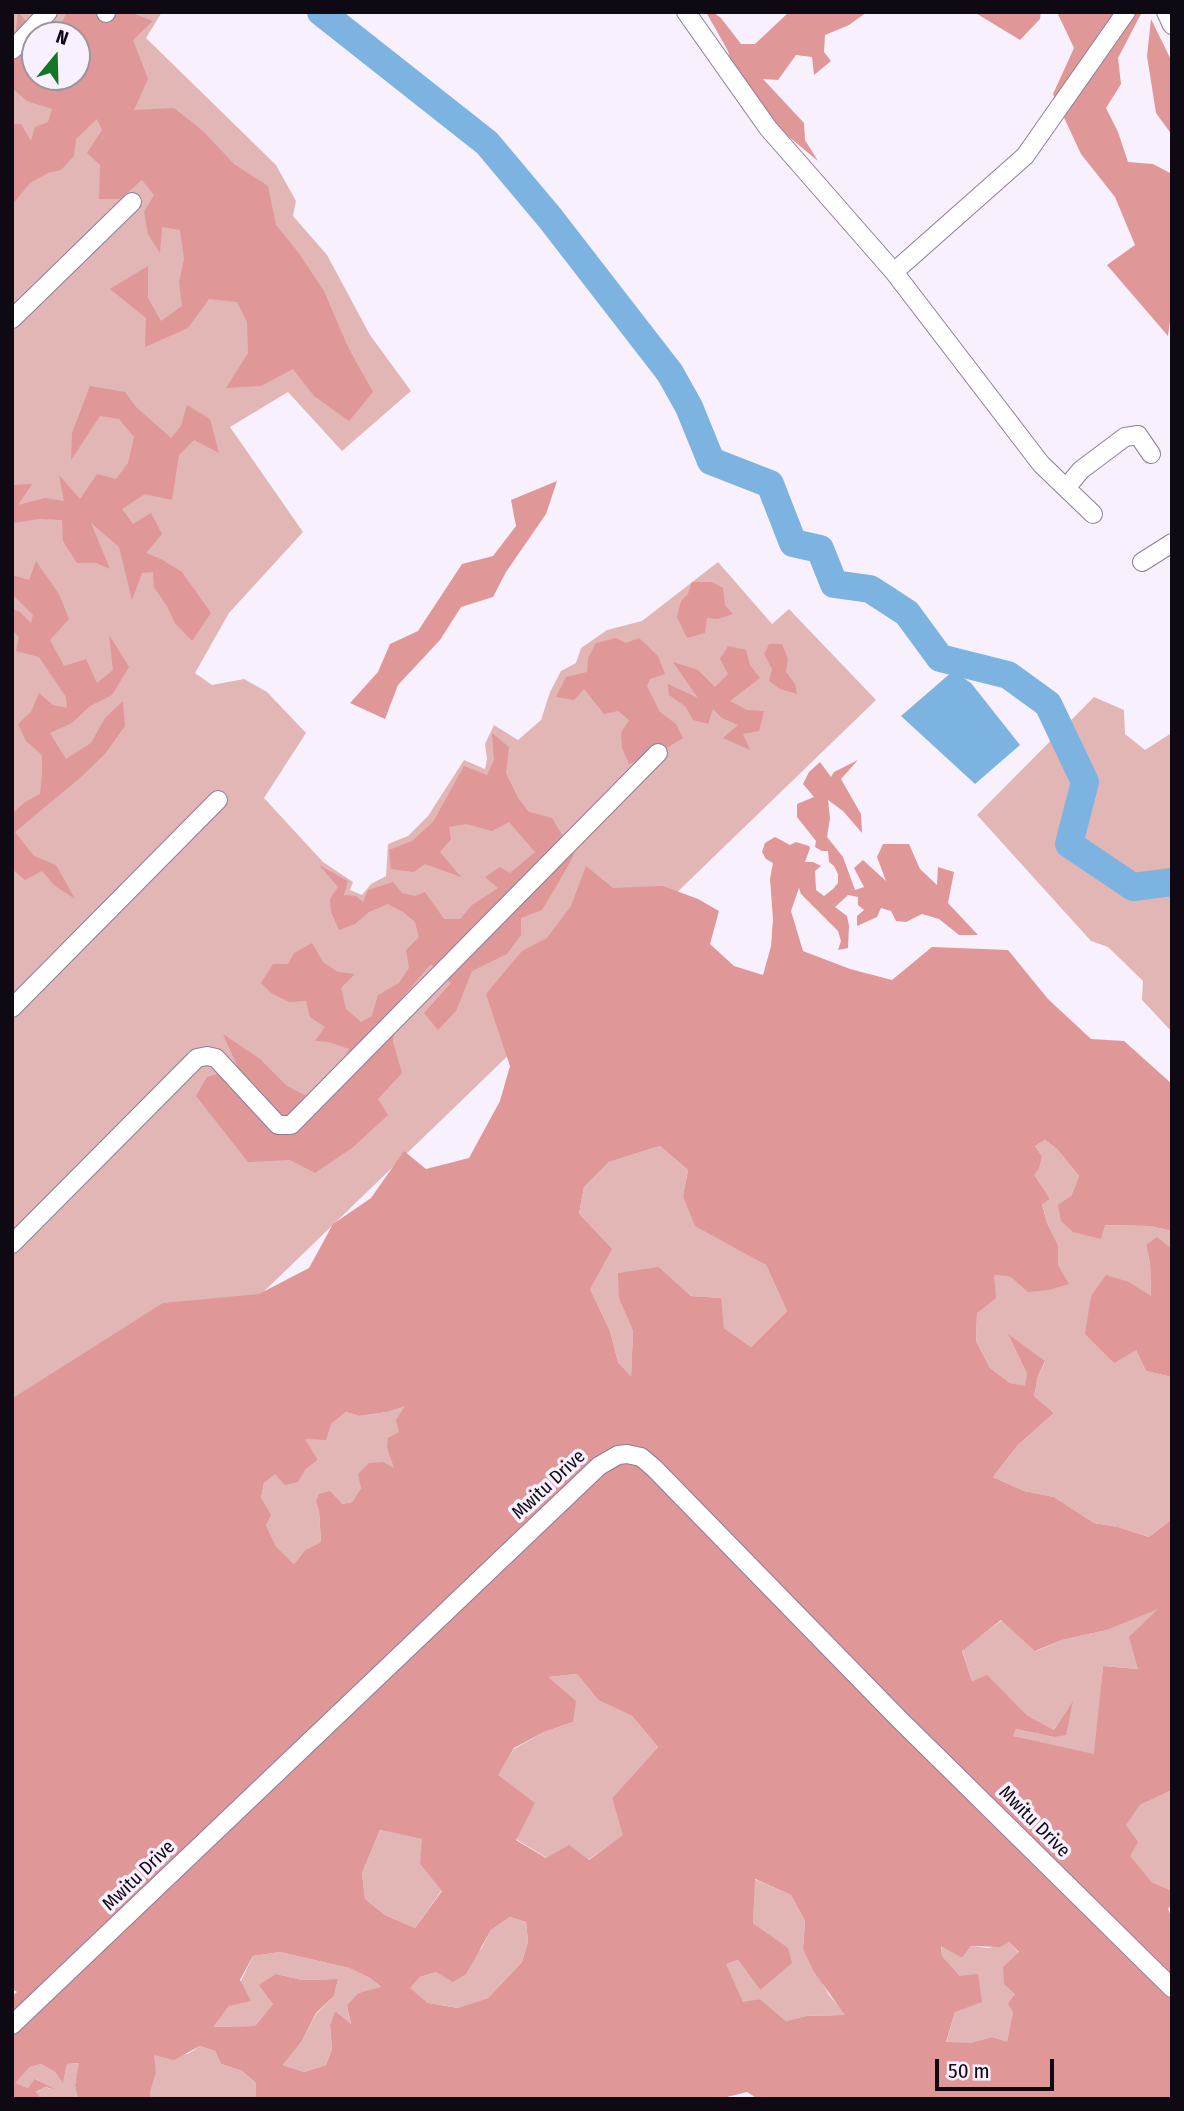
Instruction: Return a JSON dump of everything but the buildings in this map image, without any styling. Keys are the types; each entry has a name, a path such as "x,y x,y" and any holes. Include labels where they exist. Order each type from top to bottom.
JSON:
{"street":[{"path":"12,50 48,12"},
{"path":"686,12 768,128 894,272 1041,464 1093,514"},
{"path":"894,272 1025,156 1126,12"},
{"path":"1166,12 1172,25"},
{"path":"12,319 132,202"},
{"path":"1066,488 1081,470 1125,437 1138,435 1151,454"},
{"path":"1142,562 1172,543"},
{"path":"12,1244 197,1058 216,1058 278,1125 291,1125 658,753"},
{"path":"12,1008 218,800"},
{"name":"Mwitu Drive","path":"12,2025 599,1466 618,1455 627,1454 641,1457 654,1468 899,1719 1172,1988"}],"shaded area":[{"path":"12,12 162,12 146,38 276,165 296,201 293,216 327,255 370,335 411,391 342,451 288,392 230,427 303,532 229,613 195,673 212,685 244,679 267,692 306,733 264,798 323,862 353,882 350,890 362,895 371,884 386,876 388,844 408,836 428,816 464,760 485,769 485,744 494,725 518,740 541,720 550,692 561,671 576,663 581,648 607,630 642,621 718,562 772,624 789,609 876,700 12,1535"},
{"path":"18,12 26,21 21,21 21,91 91,91 91,21 62,21 67,12 129,12 153,21 133,40 148,79 134,110 174,108 203,131 234,164 268,186 276,225 324,291 348,347 373,392 349,421 314,396 293,369 261,386 226,388 248,353 247,322 237,302 209,299 188,328 145,347 146,318 110,289 148,266 148,298 161,321 182,306 179,282 184,259 180,230 162,227 160,253 148,234 144,212 154,195 142,180 120,199 99,199 100,165 87,153 102,130 97,119 76,139 74,156 61,170 48,173 30,183 12,205 12,124 21,124 31,141 35,127 48,122 52,109 27,101 12,88 12,35 16,31"},
{"path":"706,12 713,12 721,18 741,44 755,44 789,12 867,12 849,25 825,35 824,52 831,61 814,75 812,57 796,55 778,80 763,79 804,123 805,140 818,161 782,131 733,72 728,51"},
{"path":"974,12 1041,12 1040,19 1020,40"},
{"path":"1057,12 1142,12 1118,58 1121,84 1106,108 1128,162 1153,164 1172,174 1172,306 1168,336 1107,265 1135,245 1115,197 1081,154 1053,94 1074,48"},
{"path":"1151,19 1172,62 1172,135 1156,113 1147,56"},
{"path":"90,386 125,392 136,407 171,438 181,426 187,405 210,419 219,453 194,440 179,455 172,500 145,494 122,509 133,524 151,513 162,534 146,553 182,572 211,613 192,641 175,623 154,587 153,572 142,573 132,600 119,547 91,523 110,569 96,563 77,563 63,541 62,520 40,519 12,523 12,485 32,484 18,505 45,498 64,501 59,475 80,499 97,474 116,479 128,463 134,437 119,419 100,416 71,460 72,433"},
{"path":"557,481 546,514 506,572 493,597 461,607 440,640 398,685 385,719 350,703 378,672 390,644 418,631 462,564 493,556 516,526 511,500"},
{"path":"36,561 59,594 69,619 50,640 64,666 86,659 97,683 113,670 109,635 129,667 112,695 90,706 72,723 50,733 66,759 91,743 105,718 123,701 125,726 105,754 15,832 34,856 56,865 75,899 54,885 42,871 25,880 12,869 12,814 25,802 40,794 42,773 42,755 26,741 18,724 31,712 39,693 53,705 67,708 66,697 39,657 16,651 19,637 12,630 12,609 20,612 31,623 33,615 12,594 12,575 29,580"},
{"path":"692,582 712,582 723,588 725,605 733,614 718,619 707,618 705,633 687,638 677,617 681,601 688,594"},
{"path":"616,638 626,643 639,638 658,656 665,674 650,679 647,686 660,712 676,724 683,738 665,749 629,764 622,748 621,733 629,720 618,711 604,714 584,689 574,700 556,697 566,677 587,672 588,658 596,643"},
{"path":"769,644 782,644 788,659 786,672 795,684 797,694 780,689 769,681 772,669 764,654"},
{"path":"728,646 746,650 750,665 760,678 730,701 747,710 764,711 759,731 743,734 750,750 723,738 738,725 722,718 713,709 708,724 693,720 685,706 669,695 668,684 698,698 673,662 698,670 715,687 728,674 720,659"},
{"path":"1094,697 1124,710 1125,734 1145,750 1170,734 1172,736 1172,1032 1142,1000 1143,981 1108,947 1091,941 977,815"},
{"path":"492,733 509,747 506,773 518,798 529,812 552,818 574,855 557,885 542,910 521,918 521,935 507,954 472,971 456,1011 438,1030 424,1013 451,983 431,964 396,1005 393,1042 402,1073 378,1099 388,1115 352,1148 315,1173 290,1160 248,1162 196,1096 207,1077 238,1068 223,1034 260,1059 287,1086 324,1105 344,1085 344,1060 349,1049 329,1042 315,1041 325,1027 310,1017 306,1001 289,1002 271,993 261,983 273,964 288,964 294,953 312,943 323,962 338,972 355,974 341,988 346,1009 361,1022 372,1016 378,995 399,983 409,968 406,950 419,937 415,922 388,904 369,912 355,924 339,930 331,912 330,899 338,887 319,865 348,881 344,895 356,896 363,902 368,890 393,882 402,893 415,896 425,892 444,919 460,919 472,905 498,888 485,877 500,867 510,873 535,852 509,822 492,831 466,824 449,827 451,839 440,852 461,877 425,864 414,872 391,869 389,850 412,841 433,822 464,766 487,775 494,760"},
{"path":"858,760 841,779 861,814 862,833 843,811 828,800 830,818 827,837 843,857 855,890 864,887 854,868 863,860 886,881 877,857 883,844 909,844 920,869 937,885 938,867 954,872 948,903 978,935 959,935 939,919 922,914 906,922 896,921 891,911 881,908 877,917 857,926 857,916 864,910 858,905 858,897 848,895 835,907 847,916 849,926 848,948 838,950 841,941 838,931 801,894 799,888 791,911 803,951 850,969 892,980 932,947 1008,950 1048,999 1091,1039 1124,1041 1172,1084 1172,1377 1146,1371 1136,1350 1114,1363 1085,1334 1091,1296 1106,1275 1129,1282 1151,1296 1150,1263 1146,1245 1157,1237 1171,1248 1171,1231 1151,1226 1105,1225 1101,1239 1073,1232 1061,1221 1058,1205 1071,1196 1079,1176 1057,1149 1045,1140 1035,1146 1042,1156 1034,1175 1050,1199 1042,1204 1047,1223 1058,1245 1058,1265 1069,1284 1028,1292 1011,1277 994,1275 996,1298 977,1313 976,1341 990,1368 1010,1383 1025,1386 1027,1374 1008,1334 1045,1361 1038,1376 1034,1396 1054,1413 1018,1445 993,1477 1024,1491 1054,1497 1094,1523 1149,1537 1172,1519 1172,1790 1140,1805 1126,1825 1138,1842 1130,1856 1152,1882 1172,1891 1172,1904 1168,1909 1172,1918 1172,2099 758,2099 747,2092 719,2099 256,2099 256,2083 242,2071 221,2064 215,2051 200,2046 174,2060 154,2055 156,2073 150,2093 152,2099 78,2099 75,2085 79,2063 67,2064 63,2083 55,2072 41,2064 30,2067 15,2083 28,2088 35,2079 55,2089 45,2087 36,2092 41,2099 12,2099 12,1996 17,1992 12,1989 13,1398 163,1303 259,1294 309,1268 333,1224 371,1198 404,1151 426,1169 469,1158 500,1101 510,1066 486,994 522,951 547,938 571,906 586,866 613,888 663,886 698,899 719,911 710,944 734,966 763,975 771,946 773,919 770,879 773,863 766,859 762,852 765,843 775,837 790,845 796,842 809,846 805,862 821,866 815,871 816,890 824,896 833,889 838,883 838,874 829,862 828,851 815,847 816,841 797,817 797,804 814,797 803,784 809,772 820,762 831,777 834,772","holes":["660,1146 688,1170 683,1196 695,1226 766,1265 787,1311 751,1347 724,1328 721,1298 691,1296 659,1267 618,1273 619,1299 633,1331 631,1377 618,1362 610,1331 590,1289 612,1249 579,1214 584,1187 609,1162","405,1406 396,1420 399,1432 388,1438 387,1448 394,1468 383,1462 369,1463 358,1474 361,1488 352,1502 342,1504 330,1491 319,1494 316,1502 321,1542 305,1550 294,1564 276,1546 266,1525 271,1515 261,1498 264,1483 275,1474 285,1485 298,1482 305,1470 318,1460 305,1439 326,1440 331,1424 346,1412 359,1416","1158,1609 1129,1637 1138,1669 1103,1666 1094,1754 1013,1736 1016,1729 1054,1737 1066,1735 1073,1701 1054,1730 1027,1715 987,1675 972,1681 962,1651 1001,1620 1035,1651 1062,1640 1107,1630","577,1674 598,1700 632,1716 658,1747 612,1798 623,1835 589,1860 569,1845 546,1858 516,1840 535,1803 498,1775 514,1748 544,1732 573,1722 576,1701 548,1677","380,1830 422,1839 420,1864 442,1891 415,1928 385,1915 365,1899 362,1873","755,1879 791,1895 805,1921 803,1949 814,1972 845,2015 806,2016 786,2021 760,1999 743,2002 726,1964 738,1960 760,1990 792,1963 788,1948 753,1923","510,1917 526,1922 528,1942 522,1962 488,1998 458,2008 428,2003 410,1988 420,1977 436,1972 453,1982 466,1974 491,1930","1009,1942 1019,1952 1003,1967 1004,1984 1015,1994 1008,2004 1013,2012 1007,2042 992,2037 970,2043 946,2042 955,2012 982,2002 978,1974 960,1976 942,1956 941,1946 962,1958 971,1946 1000,1947","280,1952 349,1968 370,1978 381,1987 358,1993 347,2005 351,2024 335,2011 330,2025 332,2049 326,2065 304,2072 283,2065 302,2041 316,2013 334,1996 338,1979 302,1980 276,1974 259,1985 273,2004 255,2026 213,2027 229,2006 251,2001 240,1980 253,1956"]},
{"path":"1045,1140 1057,1149 1079,1176 1071,1196 1101,1239 1104,1225 1151,1226 1171,1231 1171,1248 1146,1245 1150,1263 1151,1297 1129,1282 1091,1296 1089,1315 1136,1350 1146,1371 1172,1377 1172,1519 1149,1537 1094,1523 1054,1497 1024,1491 993,1477 1018,1445 1054,1413 1034,1396 1038,1376 1045,1362 1009,1336 1027,1374 1026,1387 1010,1383 990,1368 976,1341 977,1313 994,1275 1011,1277 1058,1265 1058,1245 1047,1223 1042,1203 1050,1199 1033,1175 1042,1156 1035,1146"},
{"path":"660,1146 688,1170 683,1196 736,1247 766,1265 787,1311 751,1347 724,1328 720,1298 691,1296 659,1267 619,1299 633,1331 631,1378 618,1362 610,1331 590,1289 579,1214 584,1187 609,1162"},
{"path":"406,1405 399,1432 387,1448 395,1469 361,1488 352,1502 316,1502 321,1542 305,1550 294,1564 276,1546 266,1525 261,1498 264,1483 275,1473 305,1470 318,1460 304,1439 346,1412 359,1416 387,1412"},
{"path":"1160,1607 1138,1669 1103,1666 1095,1755 1012,1736 1016,1729 1054,1737 1072,1703 1054,1730 1027,1715 987,1676 972,1681 962,1650 1002,1620 1036,1651 1062,1640 1107,1630"},
{"path":"577,1674 598,1700 632,1716 658,1747 612,1798 624,1835 588,1860 547,1858 516,1839 497,1775 514,1749 544,1732 573,1722 548,1677"},
{"path":"1172,1790 1172,1891 1152,1882 1129,1856 1126,1824 1140,1805"},
{"path":"380,1830 423,1839 420,1864 442,1890 415,1928 385,1915 365,1899 362,1873"},
{"path":"754,1879 791,1895 805,1921 803,1949 829,1995 847,2015 806,2016 786,2021 760,1999 743,2003 725,1964 738,1960 760,1990 768,1934 753,1923"},
{"path":"510,1917 526,1922 528,1942 522,1962 488,1998 459,2008 428,2003 409,1988 420,1977 436,1972 481,1949 491,1930"},
{"path":"1009,1942 1019,1953 1007,2043 992,2037 970,2043 946,2043 955,2012 960,1976 942,1956 941,1945 962,1958 971,1946 988,1948"},
{"path":"280,1952 349,1968 370,1978 382,1988 358,1993 347,2005 351,2025 335,2011 330,2025 332,2049 326,2065 304,2072 283,2065 302,2041 316,2014 334,1996 338,1979 302,1980 276,1974 273,2004 255,2026 212,2027 229,2006 253,1956"},
{"path":"200,2046 215,2051 221,2064 242,2071 257,2084 256,2099 152,2099 150,2093 156,2073 153,2055 188,2054"},
{"path":"80,2063 75,2084 78,2099 41,2099 35,2093 45,2087 51,2089 36,2079 28,2088 14,2083 30,2067 41,2064 55,2072 63,2082 67,2064"}],"water":[{"path":"953,671 971,683 1020,745 975,784 901,716"}],"waterway":[{"path":"321,12 487,143 550,218 670,373 689,407 711,461 770,484 793,543 820,549 834,584 870,589 907,613 940,658 1008,675 1048,704 1085,782 1069,844 1133,887 1172,882"}]}
